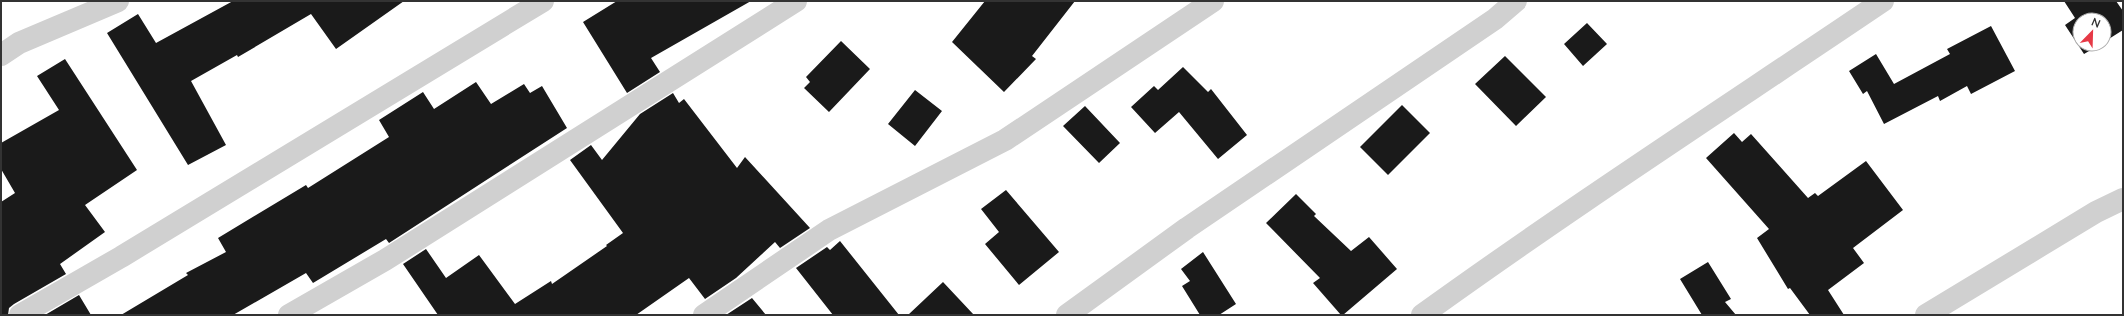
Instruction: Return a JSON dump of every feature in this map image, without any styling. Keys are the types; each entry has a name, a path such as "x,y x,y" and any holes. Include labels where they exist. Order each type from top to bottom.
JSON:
{"street":[{"path":"1,55 19,43 118,1"},
{"path":"20,315 121,257 543,1"},
{"path":"289,315 385,260 796,1"},
{"path":"704,315 830,230 1005,140 1214,1"},
{"path":"1066,315 1194,224 1495,19 1516,1"},
{"path":"1422,315 1529,238 1696,128 1883,1"},
{"path":"1926,315 2096,212 2123,199"}],"building":[{"path":"233,1 404,1 336,49 311,14 238,57 237,55 191,81 226,145 188,165 107,33 138,14 156,43"},
{"path":"617,1 751,1 651,58 660,72 627,93 583,22"},
{"path":"985,1 1075,1 1032,56 1036,59 1004,92 952,42"},
{"path":"2064,1 2116,1 2123,11 2123,30 2112,37 2112,12 2072,12 2072,13"},
{"path":"2072,20 2072,36 2065,25"},
{"path":"1587,23 1607,44 1583,66 1564,44"},
{"path":"1991,26 2015,71 1971,94 1967,86 1940,101 1938,96 1884,124 1867,91 1863,94 1849,71 1876,54 1894,84 1950,54 1947,49"},
{"path":"841,41 870,69 829,112 804,88 810,82 806,77"},
{"path":"1505,56 1546,97 1516,126 1475,84"},
{"path":"65,59 137,170 85,205 105,232 60,264 66,274 14,304 9,308 8,315 1,315 1,202 15,193 1,169 1,143 59,110 37,76"},
{"path":"1183,67 1208,92 1211,89 1247,135 1218,159 1179,112 1155,133 1131,107 1154,86 1158,90"},
{"path":"476,82 491,104 524,84 530,93 542,86 567,128 389,243 386,239 313,283 306,273 233,315 121,315 188,275 186,273 226,252 218,238 306,185 308,188 389,137 379,120 423,92 434,109"},
{"path":"915,90 942,111 915,146 888,124"},
{"path":"673,93 679,103 684,99 737,168 745,157 810,228 780,248 775,242 736,278 705,299 689,278 636,315 438,315 403,264 426,249 446,278 479,255 515,304 551,281 552,284 607,246 606,245 623,233 570,160 591,145 602,160 640,114"},
{"path":"1402,105 1430,133 1388,175 1360,147"},
{"path":"1085,106 1120,143 1099,163 1063,126"},
{"path":"1734,133 1742,142 1751,134 1808,198 1815,193 1818,196 1866,161 1903,210 1853,248 1864,263 1828,290 1844,315 1810,315 1790,288 1788,289 1757,238 1769,229 1706,158"},
{"path":"1006,190 1059,252 1019,285 985,244 999,232 981,209"},
{"path":"1296,194 1316,214 1314,216 1351,251 1369,237 1397,269 1343,315 1341,315 1313,283 1320,278 1266,223"},
{"path":"840,241 899,315 833,315 796,268 827,247 830,250"},
{"path":"1203,252 1236,304 1219,315 1200,315 1182,286 1190,281 1181,269"},
{"path":"1708,262 1731,299 1725,302 1736,315 1702,315 1680,279"},
{"path":"943,282 974,315 908,315"},
{"path":"79,295 91,315 45,315"},
{"path":"752,298 766,315 726,315"}]}
